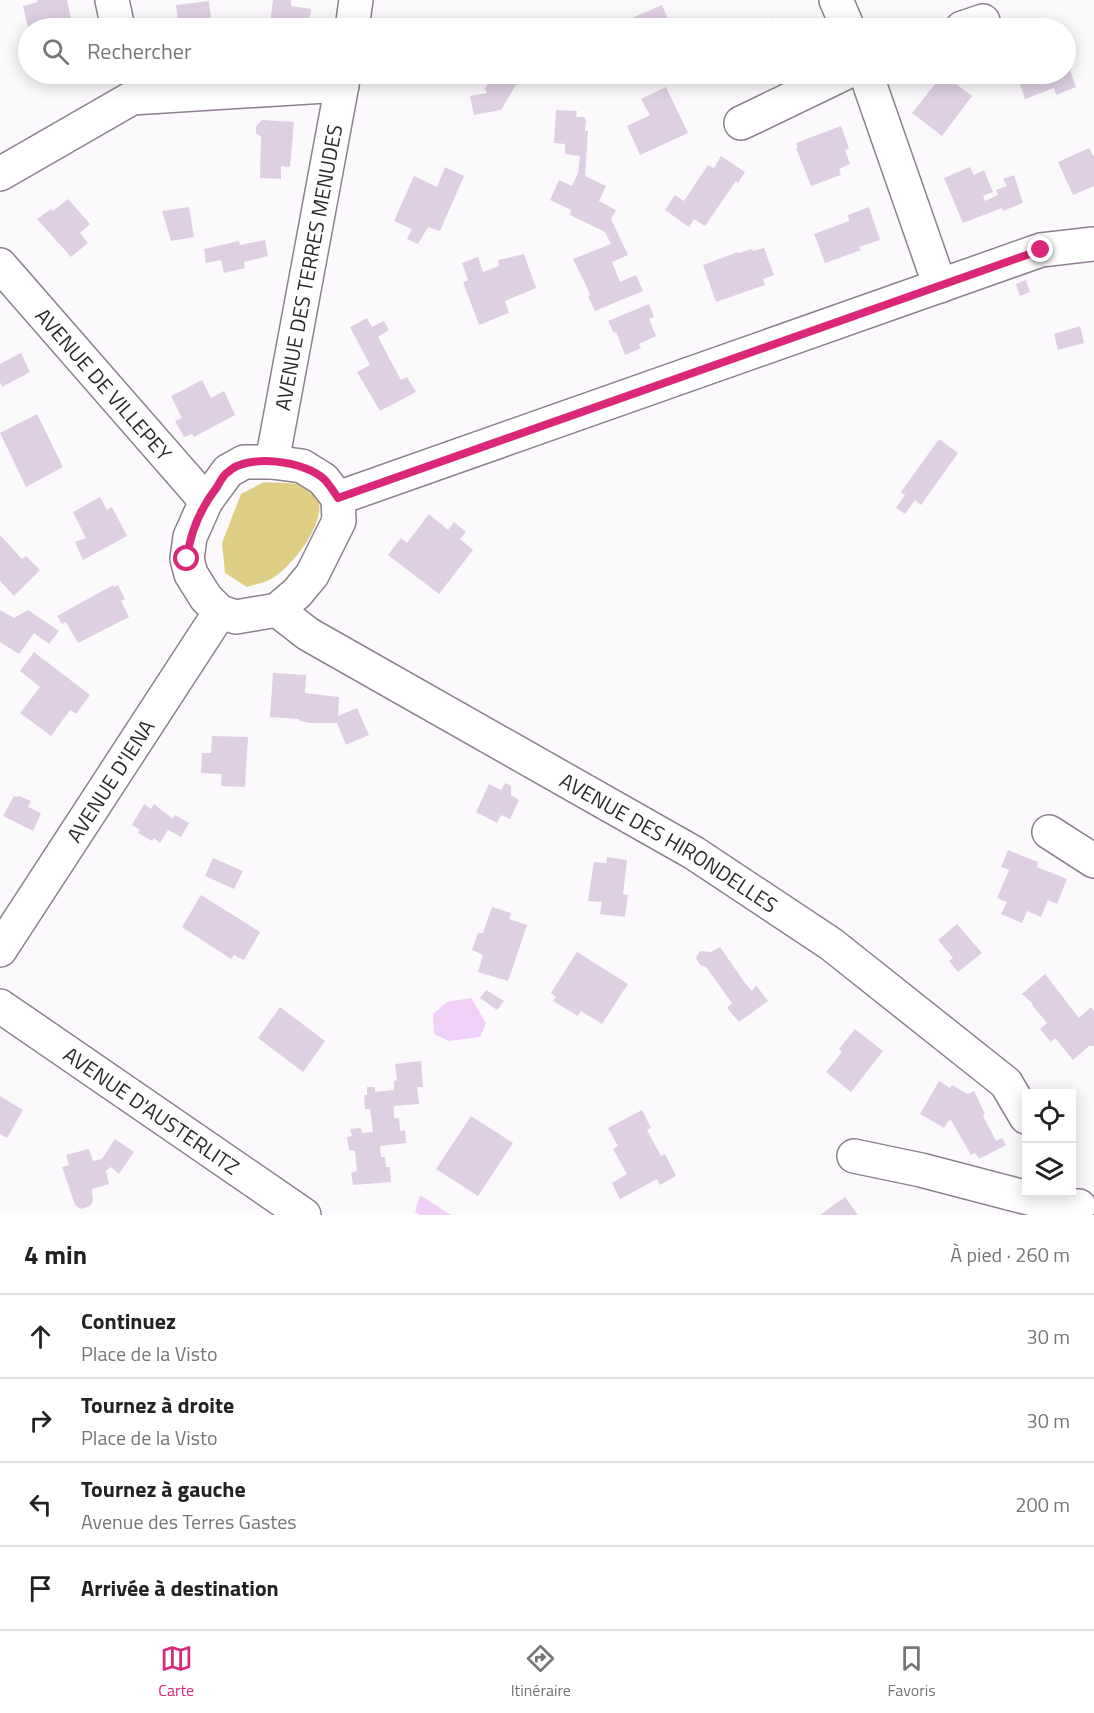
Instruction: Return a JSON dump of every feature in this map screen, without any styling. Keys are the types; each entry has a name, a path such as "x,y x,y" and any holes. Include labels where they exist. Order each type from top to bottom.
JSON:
{"street":[{"path":"112,0 116,18"},
{"path":"353,18 356,0"},
{"path":"836,0 844,18"},
{"path":"0,174 130,86 201,84"},
{"name":"AVENUE DES TERRES MENUDES","path":"272,462 342,84"},
{"path":"741,123 822,84"},
{"path":"869,84 940,286"},
{"path":"338,498 1041,250 1094,244"},
{"name":"AVENUE DE VILLEPEY","path":"0,265 206,501"},
{"path":"244,462 272,462 303,466 324,479 338,498 339,521 312,575 277,610 236,617 220,612 206,598 191,574 187,559 190,537 206,501 228,471 244,462"},
{"name":"AVENUE DES HIRONDELLES","path":"277,610 308,634 694,853 822,938 1006,1083 1022,1110"},
{"name":"AVENUE D'IENA","path":"0,950 220,612"},
{"path":"1049,832 1094,861"},
{"name":"AVENUE D'AUSTERLITZ","path":"0,1006 304,1215"},
{"path":"854,1156 921,1170 1055,1205 1077,1204"}],"shaded area":[{"path":"264,482 294,483 309,487 317,496 319,508 317,522 302,549 282,571 270,580 247,587 225,573 222,543 241,494"},
{"path":"471,998 486,1023 480,1037 449,1041 434,1034 433,1014 447,1002"},
{"path":"420,1195 451,1215 420,1215 415,1212"}],"building":[{"path":"37,0 67,0 71,18 26,18 23,6 38,2"},
{"path":"273,0 291,0 291,6 311,9 310,18 271,18"},
{"path":"209,1 211,18 178,18 176,5"},
{"path":"662,5 668,18 632,18"},
{"path":"488,84 516,84 501,110 474,115 470,96 487,93 485,89"},
{"path":"935,84 956,84 972,96 942,136 912,113"},
{"path":"1020,84 1075,84 1076,87 1056,95 1054,88 1025,99"},
{"path":"666,87 688,133 640,155 627,126 650,115 641,99"},
{"path":"556,110 577,111 576,117 584,117 586,120 585,131 588,131 585,176 606,186 599,201 616,210 611,219 628,255 612,262 620,282 636,275 643,291 595,311 586,285 573,259 611,244 605,232 570,215 571,210 550,200 559,180 572,186 578,173 580,156 565,154 565,144 554,143"},
{"path":"262,120 294,122 290,167 281,166 281,179 260,178 261,137 256,133 256,128"},
{"path":"841,126 849,148 845,150 850,164 839,169 841,175 811,186 796,143"},
{"path":"1089,148 1094,157 1094,186 1073,195 1058,162"},
{"path":"721,156 745,172 738,183 736,181 705,226 694,219 689,227 665,210 675,195 684,201 708,165 714,168"},
{"path":"445,167 464,176 440,231 428,227 418,244 407,239 412,229 394,221 414,176 437,187"},
{"path":"970,167 974,175 984,170 993,192 983,196 985,201 998,195 996,190 1007,186 1003,179 1014,175 1023,203 1003,211 1002,208 963,223 944,178"},
{"path":"68,199 90,224 80,233 88,243 71,257 37,219 51,209 53,211"},
{"path":"189,207 194,237 171,241 162,211"},
{"path":"869,207 880,240 859,247 861,250 825,263 814,234 849,221 848,215"},
{"path":"265,240 268,256 244,262 245,268 224,273 221,260 206,263 204,249 239,241 240,245"},
{"path":"764,248 774,275 763,279 765,285 716,302 703,265 738,252"},
{"path":"524,254 536,288 505,301 509,313 479,325 463,282 468,280 462,263 478,257 483,272 499,266 498,260"},
{"path":"1026,280 1030,292 1020,296 1016,284"},
{"path":"649,304 654,317 649,319 656,336 639,344 641,348 625,355 616,332 614,333 608,321"},
{"path":"367,318 372,327 384,321 389,330 378,337 401,380 407,377 416,392 380,411 357,372 370,365 350,327"},
{"path":"1080,326 1084,343 1058,350 1054,334"},
{"path":"21,353 30,372 2,387 0,364"},
{"path":"202,380 211,398 224,391 235,415 194,437 192,434 184,437 175,421 182,418 171,396"},
{"path":"37,414 63,467 26,487 0,433"},
{"path":"939,439 958,453 921,505 915,500 905,514 896,508 905,495 901,492"},
{"path":"100,497 107,510 112,507 127,536 83,560 75,542 86,538 73,512"},
{"path":"429,514 448,530 454,522 466,532 460,539 473,550 439,594 388,555 401,538 407,543"},
{"path":"0,535 22,559 26,556 40,570 14,596 0,581"},
{"path":"113,585 114,587 118,585 125,599 121,601 129,617 78,643 66,622 62,624 57,616"},
{"path":"0,610 14,618 28,610 59,631 49,644 34,633 19,654 0,642"},
{"path":"34,652 90,695 76,714 70,710 51,736 20,713 40,687 20,671"},
{"path":"273,673 306,675 305,693 339,697 338,716 357,708 369,735 346,745 337,723 311,723 299,721 299,719 270,717"},
{"path":"212,736 248,737 245,787 221,786 222,774 201,773 202,753 211,753"},
{"path":"505,783 511,786 511,795 519,800 510,819 501,815 497,823 476,812 489,784 501,790"},
{"path":"14,796 31,801 28,807 41,813 33,831 3,816"},
{"path":"144,804 151,809 154,804 173,819 175,815 189,823 181,837 168,830 160,843 154,838 152,841 138,833 140,830 132,825"},
{"path":"1008,850 1038,862 1037,867 1067,879 1057,904 1048,900 1041,917 1027,911 1022,923 1001,914 1007,902 997,898 1009,870 1001,867"},
{"path":"607,857 627,860 623,894 628,895 625,917 600,914 602,902 588,901 594,862 606,863"},
{"path":"213,858 243,871 234,889 205,876"},
{"path":"201,895 260,932 244,960 234,955 231,959 182,927"},
{"path":"492,907 511,913 509,919 527,925 508,981 478,972 483,955 472,950 478,933 483,933"},
{"path":"957,924 982,953 958,972 949,961 953,958 938,940"},
{"path":"720,947 752,991 756,985 768,1001 739,1022 727,1008 732,1003 706,967 700,965 696,958 700,951 711,952"},
{"path":"577,952 628,984 602,1024 581,1011 578,1016 553,1001 556,997 551,993"},
{"path":"1045,974 1079,1018 1091,1007 1094,1011 1094,1046 1089,1046 1073,1060 1055,1038 1051,1042 1040,1029 1047,1023 1033,1004 1022,994"},
{"path":"486,990 504,1001 497,1010 480,998"},
{"path":"280,1007 325,1041 303,1072 258,1038"},
{"path":"855,1029 883,1051 851,1092 826,1072 842,1052 839,1049"},
{"path":"421,1061 423,1087 417,1087 419,1104 394,1106 394,1118 399,1118 400,1131 405,1130 406,1143 380,1146 381,1157 385,1157 386,1167 390,1167 391,1182 353,1185 351,1173 357,1171 355,1151 349,1150 347,1137 352,1136 350,1129 361,1128 362,1133 373,1132 370,1109 365,1109 364,1095 367,1095 367,1087 375,1087 375,1092 394,1090 394,1081 397,1080 395,1064"},
{"path":"939,1081 950,1088 952,1085 968,1094 974,1091 985,1114 983,1116 996,1141 1002,1138 1006,1145 979,1159 975,1153 971,1155 951,1120 944,1128 920,1114"},
{"path":"0,1096 23,1110 7,1138 0,1134"},
{"path":"642,1110 651,1128 647,1130 661,1156 665,1154 676,1176 660,1185 657,1179 620,1199 612,1183 627,1174 613,1149 618,1146 608,1128"},
{"path":"471,1116 513,1143 478,1196 436,1169"},
{"path":"115,1139 134,1152 119,1174 111,1167 106,1171 109,1184 92,1189 93,1201 90,1206 81,1209 75,1205 62,1167 69,1165 66,1155 89,1149 93,1161 102,1159"},
{"path":"845,1197 858,1215 820,1215"}],"route":[{"path":"187,559 190,537 206,501 228,471 244,462 272,462 303,466 324,479 338,498 1041,250"}]}
